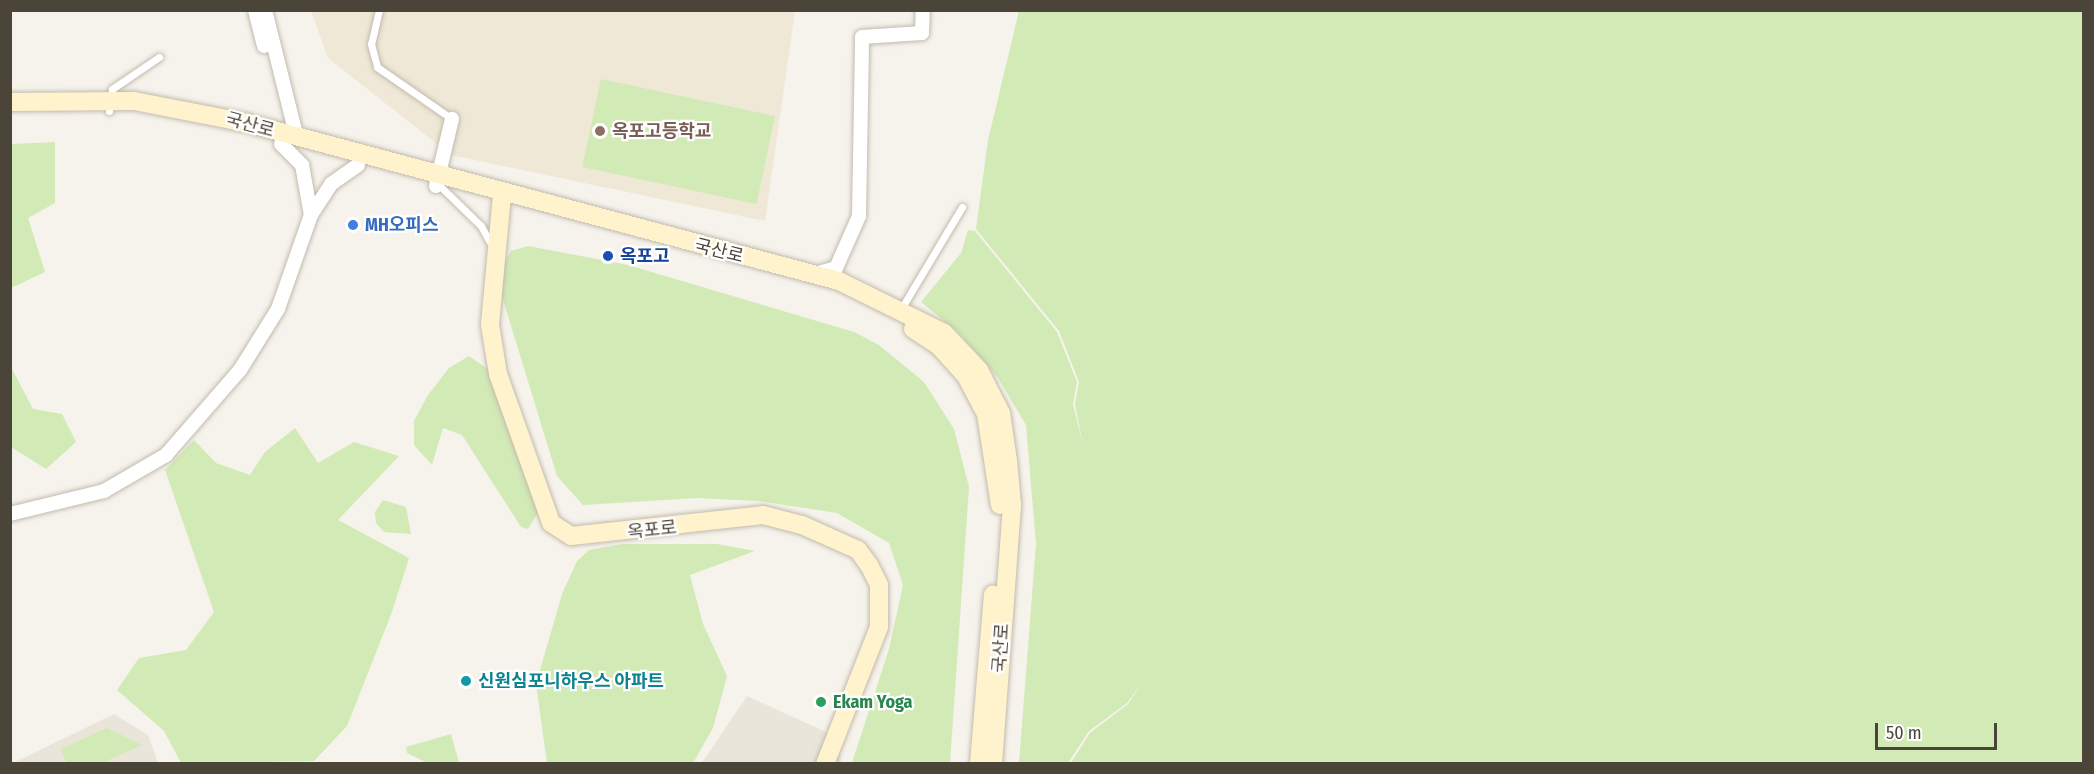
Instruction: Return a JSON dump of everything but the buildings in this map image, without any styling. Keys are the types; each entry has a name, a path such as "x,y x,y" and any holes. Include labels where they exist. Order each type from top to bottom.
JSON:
{"street":[{"path":"255,10 288,139 302,165 311,215"},
{"path":"265,10 288,139"},
{"path":"836,268 859,216 862,37 922,33 923,10"},
{"name":"국산로","path":"10,102 109,105 185,117 288,139 438,184"},
{"name":"국산로","path":"10,111 109,105"},
{"path":"438,184 452,119"},
{"name":"국산로","path":"288,139 358,165 849,285 901,309 944,333 979,370 1000,413 1012,505 993,764"},
{"path":"10,514 104,491 137,477 166,455 208,413 278,309 311,215 331,184 358,165"},
{"name":"국산로","path":"501,199 832,291 885,310 938,345 966,376 986,414 1000,504 979,764"},
{"name":"옥포로","path":"501,199 490,325 498,374 550,523 571,536 763,515 802,525 858,550 869,565 879,585 879,627 825,764"},
{"path":"810,274 836,268"},
{"path":"836,268 849,285"}],"lane":[{"path":"379,10 371,44 378,67 452,119"},
{"path":"109,105 112,89 159,57"},
{"path":"438,184 481,226 495,253"},
{"path":"901,309 962,207"}],"shaded area":[{"name":"옥포고등학교","path":"311,11 795,11 765,221 451,155 328,58"},
{"path":"747,696 839,738 841,763 701,764"},
{"path":"114,714 148,735 158,763 11,764"}],"green space":[{"path":"1019,11 2083,11 2083,763 1071,763 1090,733 1128,704 1142,683 1127,703 1089,731 1068,763 1019,763 1036,544 1026,425 998,378 959,333 921,302 961,253 968,230 975,231 1057,332 1077,382 1073,404 1083,445 1075,404 1079,382 1059,331 976,229 988,140"},
{"path":"601,79 775,116 756,204 582,167"},
{"path":"55,142 55,203 28,218 45,272 11,288 11,144"},
{"path":"528,246 628,265 854,332 879,345 924,382 954,429 969,487 950,763 852,763 889,649 903,585 889,543 837,513 758,501 697,498 583,505 557,476 501,293 499,271 511,251"},
{"path":"469,356 492,372 539,511 528,529 521,527 462,435 443,428 432,465 414,445 414,421 428,395 449,368"},
{"path":"11,367 33,409 62,414 76,442 46,469 11,447"},
{"path":"295,428 318,463 354,442 399,456 338,520 409,558 392,612 347,726 314,761 181,763 164,731 117,690 139,658 186,650 214,612 165,470 194,440 216,463 250,475 265,452"},
{"path":"383,500 406,507 411,534 384,532 376,523 375,512"},
{"path":"622,544 717,544 755,551 690,575 703,624 727,676 713,728 693,763 547,763 536,684 562,594 577,561 589,550"},
{"path":"107,728 142,745 102,763 67,763 60,749"},
{"path":"451,734 459,763 428,763 407,753 406,747"}],"place":[{"name":"옥포고등학교","path":"600,131"},
{"name":"MH오피스","path":"353,225"},
{"name":"옥포고","path":"608,256"},
{"name":"신원심포니하우스 아파트","path":"466,681"},
{"name":"Ekam Yoga","path":"821,702"}]}
